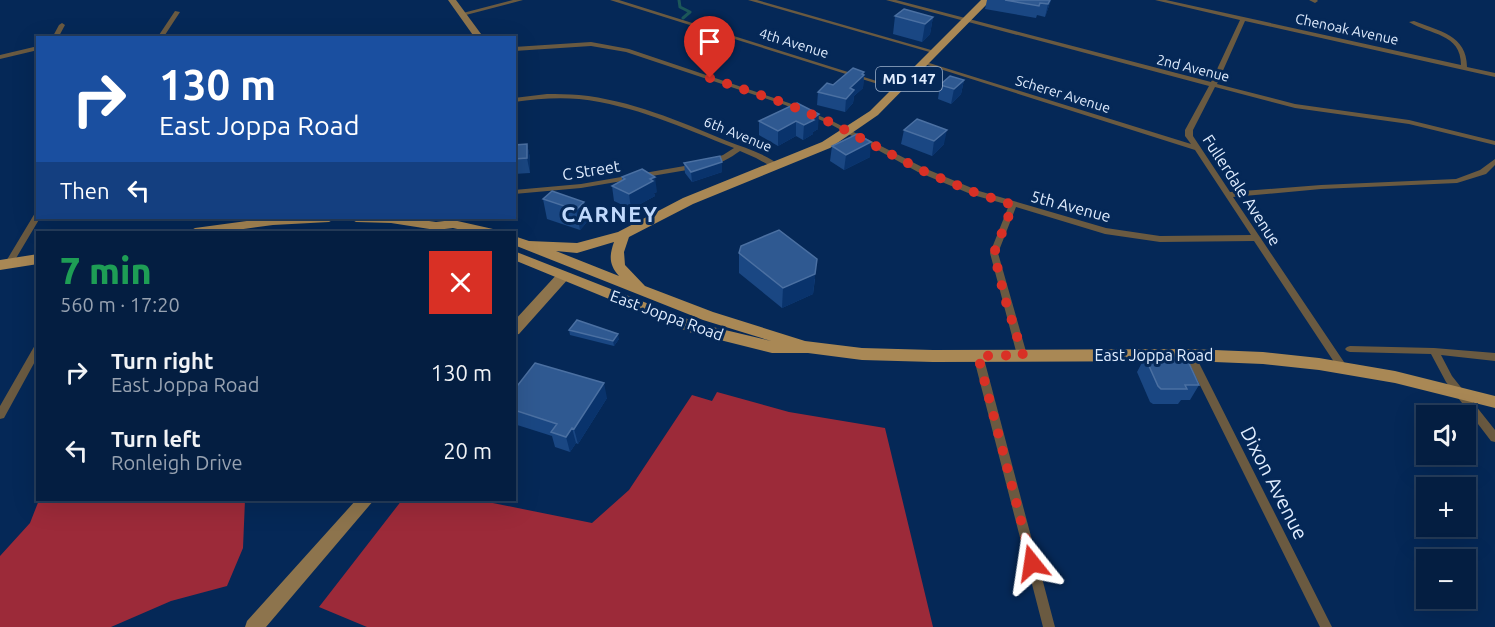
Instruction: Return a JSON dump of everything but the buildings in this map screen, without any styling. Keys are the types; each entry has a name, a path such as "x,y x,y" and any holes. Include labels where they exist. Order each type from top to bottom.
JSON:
{"main road":[{"path":"452,0 478,36"},
{"name":"MD 147","path":"516,328 564,275 623,236 688,201 777,166 848,132 874,114 986,0"},
{"path":"211,231 273,221 310,219"},
{"path":"368,219 453,224 484,231"},
{"path":"516,241 529,245 577,248 623,236"},
{"path":"623,236 617,252 618,266 632,281 650,294"},
{"name":"East Joppa Road","path":"529,245 708,316 808,347"},
{"name":"East Joppa Road","path":"516,256 697,329 772,347 808,347 862,354 1190,355 1263,358 1343,368 1461,392 1495,402"},
{"path":"4,264 36,259"},
{"path":"254,627 365,501"}],"street":[{"path":"462,14 520,0"},
{"name":"4th Avenue","path":"613,0 899,89"},
{"path":"751,0 935,52"},
{"name":"2nd Avenue","path":"889,0 1295,106 1409,122 1495,143"},
{"name":"Chenoak Avenue","path":"1158,0 1495,75"},
{"path":"161,36 177,12"},
{"name":"Fullerdale Avenue","path":"1243,19 1213,85 1189,130 1195,148 1343,368"},
{"path":"1412,22 1457,43 1465,55 1464,67"},
{"path":"56,36 62,25"},
{"name":"5th Avenue","path":"516,49 591,44 627,50 787,104 848,132 921,170 976,193 1127,235 1160,239 1256,238"},
{"path":"0,57 36,48"},
{"name":"Scherer Avenue","path":"924,63 1195,148"},
{"name":"6th Avenue","path":"516,100 568,95 608,100 739,148 777,166"},
{"name":"C Street","path":"516,192 601,183 707,164 726,157 739,148"},
{"path":"1227,195 1457,182 1484,172 1495,161"},
{"path":"1013,205 994,253 1005,299 1023,355"},
{"path":"4,264 36,218"},
{"path":"1350,349 1434,351 1495,357"},
{"path":"0,415 36,351"},
{"path":"1434,351 1444,371 1495,438"},
{"name":"Dixon Avenue","path":"1190,355 1326,627"},
{"path":"978,356 1049,627"}],"shaded area":[{"path":"717,392 789,412 885,428 933,627 367,627 319,607 401,501 483,501 592,523 629,490 692,395 712,401"},
{"path":"39,501 245,501 243,548 227,586 171,601 111,627 0,627 0,556 30,523"}],"waterway":[{"path":"679,0 680,7 690,12 683,18"}],"district":[{"name":"CARNEY","path":"610,214"}],"route":[{"path":"710,78 787,104 832,123 921,170 976,193 1013,205 994,248 994,253 1005,299 1023,355 978,356 1032,563"}]}
